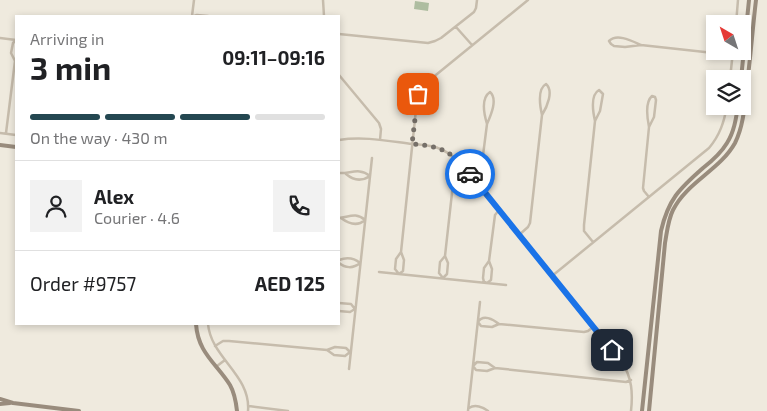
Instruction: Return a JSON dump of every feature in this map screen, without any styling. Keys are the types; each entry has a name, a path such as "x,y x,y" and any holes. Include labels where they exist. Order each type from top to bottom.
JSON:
{"main road":[{"path":"747,15 749,0"},
{"path":"747,70 756,0"},
{"path":"642,411 664,220 670,204 679,190 716,157 726,145 732,134 736,115"},
{"path":"649,411 666,243 673,210 686,192 719,163 732,148 741,127 742,115"},
{"path":"0,146 15,148"},
{"path":"196,325 205,354 230,385 236,400 237,411"},
{"path":"0,399 13,403 80,411"},
{"path":"0,404 13,403"}],"street":[{"path":"193,15 194,0"},
{"path":"323,0 324,15"},
{"path":"340,34 428,43 435,42 474,12 477,0"},
{"path":"398,274 403,271 404,260 401,252 417,100 421,88 528,0"},
{"path":"732,0 738,0 737,15"},
{"path":"456,27 472,45"},
{"path":"0,38 15,40"},
{"path":"641,45 631,40 614,38 610,42 614,46 625,47 641,45 706,51"},
{"path":"6,133 15,60 11,53 15,41"},
{"path":"340,75 379,123 381,129 380,140"},
{"path":"519,235 530,223 542,115 541,88 546,84 550,88 547,105 542,115"},
{"path":"593,243 584,231 584,225 596,121 603,94 599,90 594,94 594,115 596,121"},
{"path":"474,179 482,171 486,124 485,97 490,92 494,97 491,114 486,124"},
{"path":"649,127 654,117 656,100 652,96 648,101 647,118 649,127 643,188 649,197"},
{"path":"552,276 709,148 721,130 725,115"},
{"path":"0,133 15,135"},
{"path":"340,140 380,140 437,147 447,152 463,166 622,362 631,380 631,411"},
{"path":"349,369 372,158"},
{"path":"443,278 447,274 448,263 445,256 454,175 463,166"},
{"path":"340,173 346,174 354,171 365,172 370,176"},
{"path":"346,174 352,179 363,180 370,176"},
{"path":"487,283 491,280 492,269 489,261 495,215 499,210"},
{"path":"340,218 349,215 360,216 365,220"},
{"path":"340,218 348,223 359,224 365,220"},
{"path":"398,274 395,264 401,252"},
{"path":"443,278 439,273 440,262 445,256"},
{"path":"340,260 344,258 355,259 360,263"},
{"path":"487,283 484,282 483,278 484,268 489,261"},
{"path":"340,262 343,266 354,267 360,263"},
{"path":"379,272 506,285"},
{"path":"468,411 480,302"},
{"path":"340,304 351,304 355,308"},
{"path":"340,311 350,312 355,308"},
{"path":"478,322 482,318 493,319 499,324"},
{"path":"478,322 480,326 492,327 499,324 584,332 593,327"},
{"path":"208,325 215,346 241,382 246,393 248,411"},
{"path":"215,346 223,341 229,341 327,350 335,347 346,348 350,352"},
{"path":"327,350 334,355 345,356 350,352"},
{"path":"216,367 225,360"},
{"path":"473,366 477,362 488,363 495,368"},
{"path":"473,366 476,370 487,371 495,368 626,382 631,380"},
{"path":"248,406 288,411"},
{"path":"468,411 472,406 483,407 488,411"}],"green space":[{"path":"415,1 429,3 428,11 414,9"}],"way so far":[{"path":"418,94 412,144 437,147 447,152 455,157 470,174"}],"route":[{"path":"470,174 612,350"}]}
